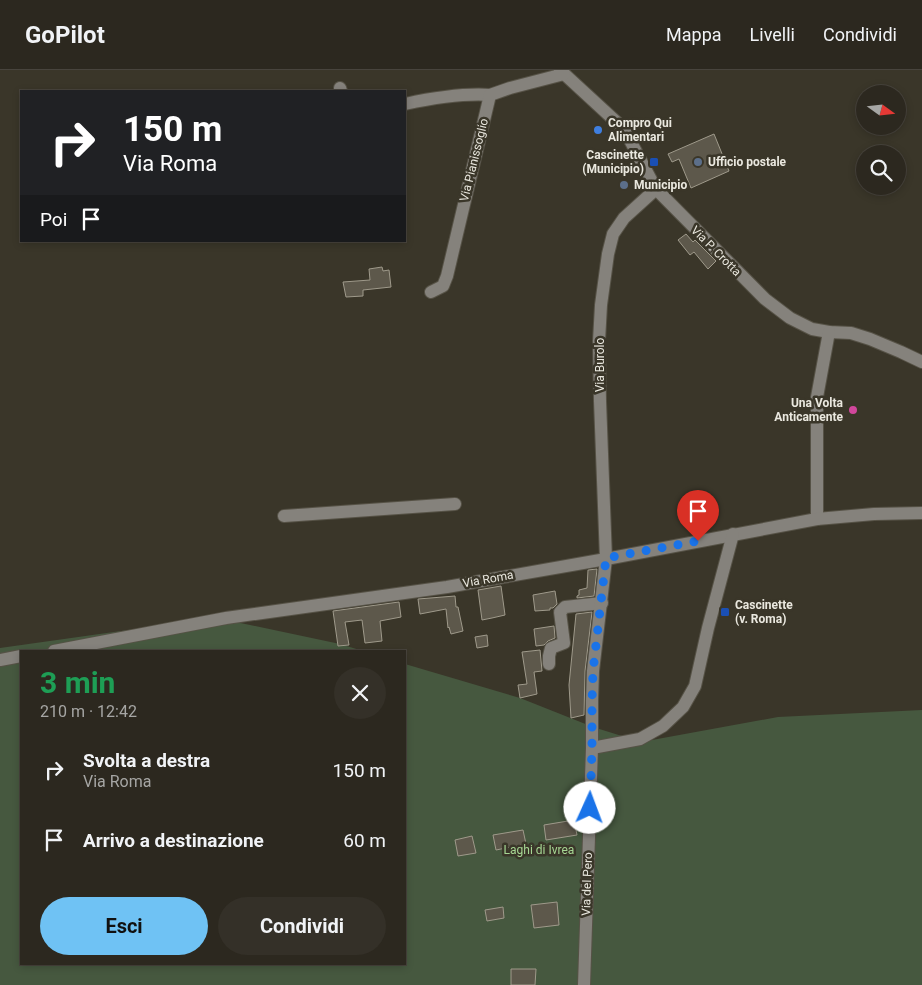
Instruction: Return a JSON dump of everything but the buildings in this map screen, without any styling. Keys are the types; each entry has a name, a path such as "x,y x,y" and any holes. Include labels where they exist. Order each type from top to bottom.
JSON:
{"street":[{"path":"406,104 452,96 477,94 490,96 562,72"},
{"name":"Via P. Crotta","path":"562,72 624,129 656,189 765,299 790,318 812,328 829,332 851,333 870,339 922,362"},
{"name":"Via Pianissoglio","path":"430,292 443,286 490,96"},
{"name":"Via Burolo","path":"606,558 600,401 599,342 601,305 608,254 613,234 624,218 656,189"},
{"path":"817,519 817,397 829,332"},
{"path":"284,516 455,504"},
{"name":"Via Roma","path":"59,650 226,618 446,586 817,519 874,514 922,513"},
{"path":"592,748 640,739 663,726 683,707 695,686 733,534"},
{"name":"Via del Pero","path":"584,985 593,678 606,558"},
{"path":"549,664 548,656 551,648 564,643 560,612 565,607 602,603"},
{"path":"0,660 20,656"}],"green space":[{"name":"Laghi di Ivrea","path":"212,617 340,644 360,650 20,650 20,965 406,965 406,664 520,698 593,727 641,742 778,717 922,710 922,985 0,985 0,648"}],"place":[{"name":"Compro Qui Alimentari","path":"598,130"},
{"name":"Cascinette (Municipio)","path":"654,162"},
{"name":"Ufficio postale","path":"698,162"},
{"name":"Municipio","path":"624,185"},
{"name":"Una Volta Anticamente","path":"853,410"},
{"name":"Cascinette (v. Roma)","path":"725,612"}],"route":[{"path":"590,808 593,671 606,558 698,541"}]}
